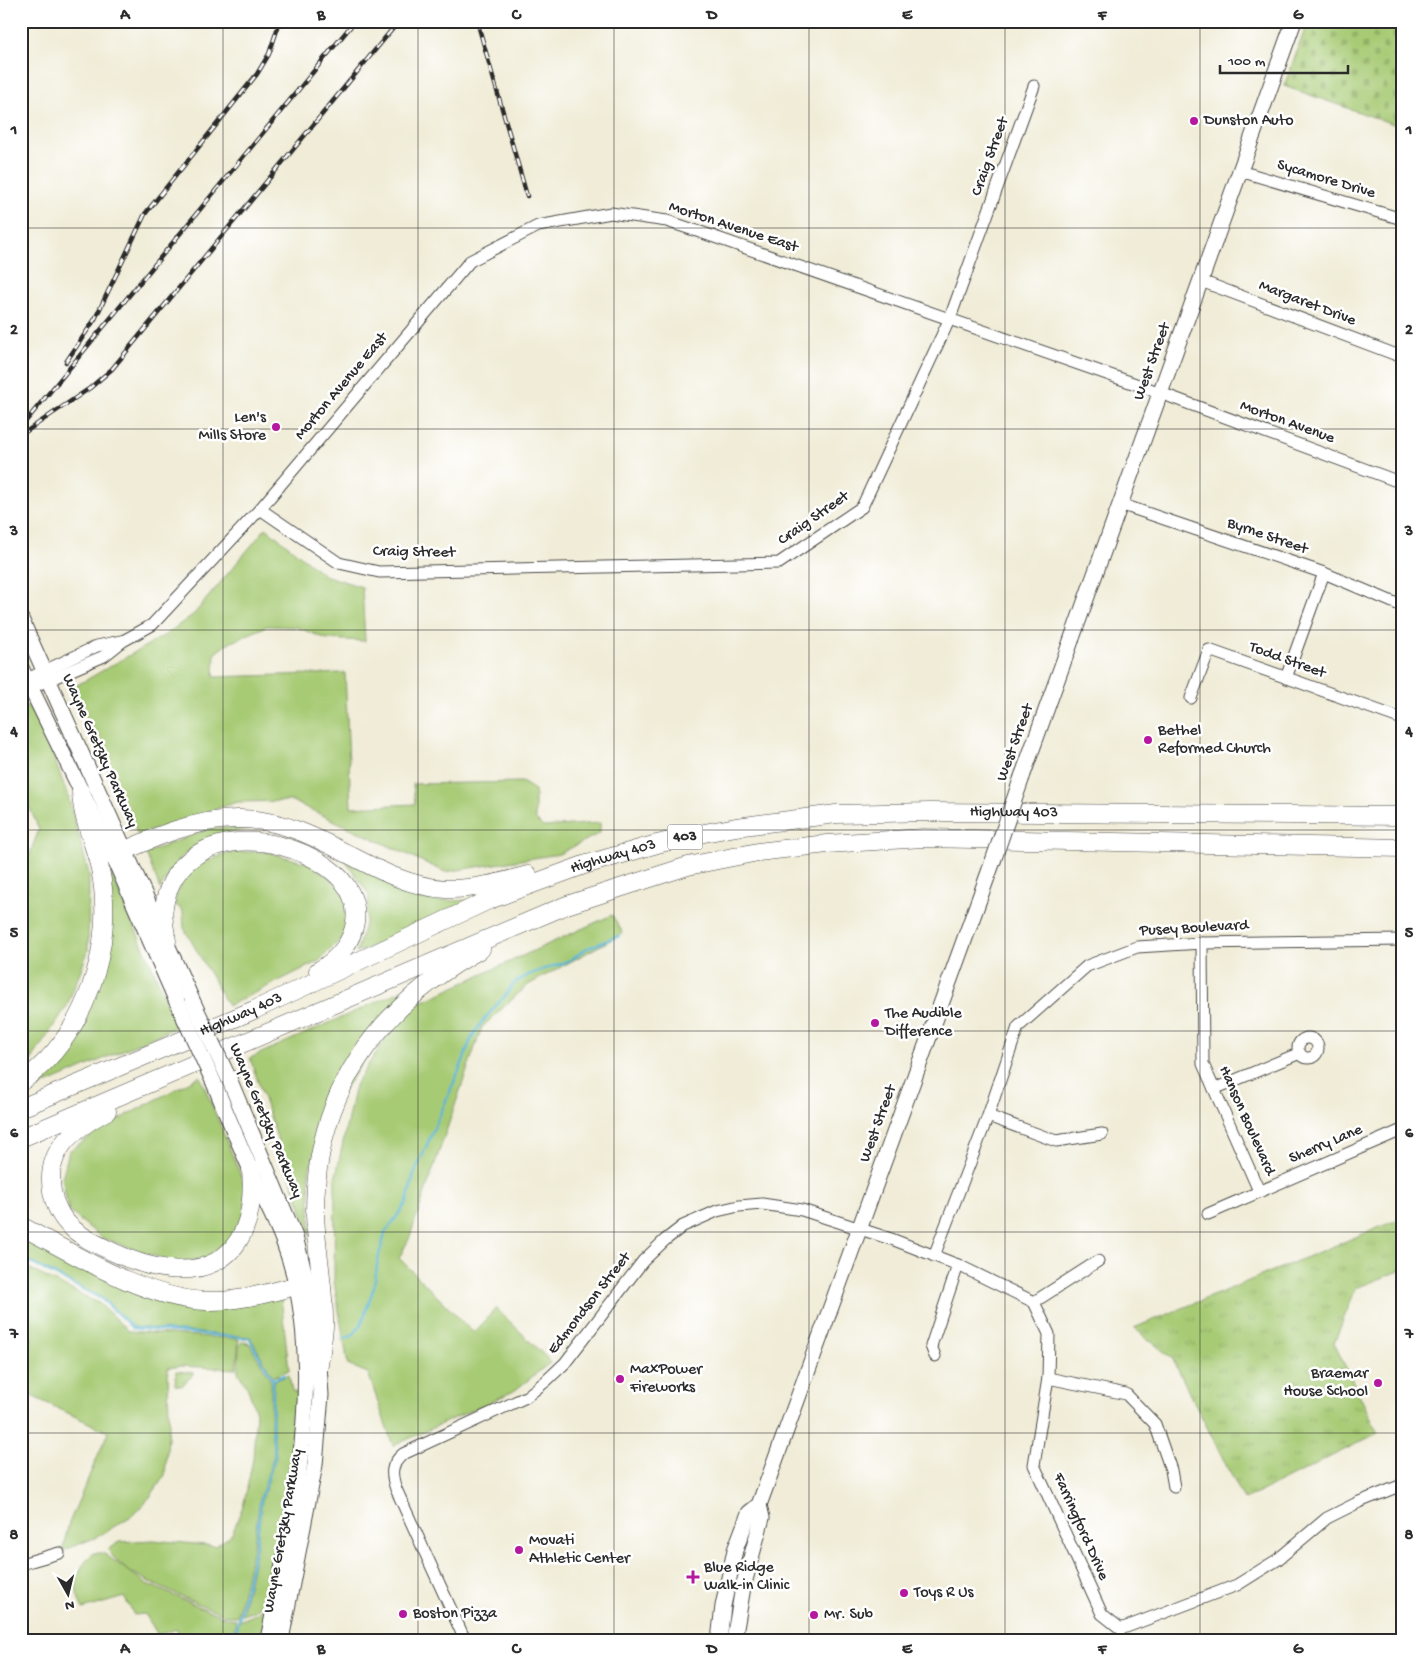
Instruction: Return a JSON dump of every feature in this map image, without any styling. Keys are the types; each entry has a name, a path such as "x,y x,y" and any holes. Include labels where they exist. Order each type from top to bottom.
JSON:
{"highway":[{"path":"21,1082 32,1074 63,1040 80,1012 95,972 104,921 103,888 100,868 81,809 81,792"},
{"name":"Highway 403","path":"21,1108 254,1010 489,900 584,865 699,834 736,827 836,814 1023,812 1402,816"},
{"path":"119,853 200,822 239,818 264,820 287,826 334,845 394,877 444,889 463,889 560,866 584,865"},
{"name":"Highway 403","path":"21,1138 190,1064 567,905 688,866 758,852 827,844 923,838 1020,838 1257,846 1402,848"},
{"path":"167,940 163,914 167,894 180,868 199,852 220,845 252,841 298,852 327,866 348,888 355,916 352,937 344,950 330,964 254,1010"},
{"path":"320,1365 324,1326 315,1214 318,1170 323,1140 334,1104 349,1073 365,1046 389,1017 421,989 480,950 550,918 567,905"},
{"path":"190,1064 152,1089 94,1118 63,1143 52,1162 50,1172 51,1189 56,1207 72,1228 123,1257 158,1267 198,1269 219,1261 243,1235 252,1210 251,1170"},
{"path":"21,1226 90,1264 153,1290 188,1299 232,1300 302,1285"}],"main road":[{"name":"West Street","path":"719,1640 723,1606 735,1550 749,1513 759,1505 860,1230 1294,21"},
{"name":"Wayne Gretzky Parkway","path":"21,619 47,676 119,853 185,1001 230,1081 295,1237 302,1285 320,1365 321,1394 315,1465 281,1640"},
{"name":"Wayne Gretzky Parkway","path":"24,682 81,792 119,853 167,940 185,1001 214,1083 302,1285 306,1402 298,1472 268,1640"},
{"name":"West Street","path":"734,1640 743,1587 762,1518 759,1505"}],"street":[{"name":"Craig Street","path":"260,509 339,563 379,572 779,563 862,507 950,318 1034,86"},
{"name":"Sycamore Drive","path":"1240,171 1402,220"},
{"name":"Morton Avenue East","path":"24,682 104,656 123,641 152,625 260,509 470,261 538,226 611,213 667,221 950,318 1160,393"},
{"name":"Margaret Drive","path":"1201,281 1402,357"},
{"name":"Morton Avenue","path":"1160,393 1401,481"},
{"name":"Byrne Street","path":"1120,504 1324,574 1402,606"},
{"path":"1286,678 1324,574"},
{"name":"Todd Street","path":"1191,698 1209,650 1402,720"},
{"name":"Pusey Boulevard","path":"934,1256 988,1116 1018,1026 1087,966 1137,947 1202,943 1402,940"},
{"name":"Hanson Boulevard","path":"1202,943 1203,1064 1259,1191"},
{"path":"1214,1090 1300,1053"},
{"path":"988,1116 1056,1140 1102,1134"},
{"name":"Sherry Lane","path":"1208,1214 1402,1130"},
{"name":"Edmondson Street","path":"465,1640 396,1489 392,1468 395,1460 404,1454 526,1397 546,1381 566,1363 643,1261 683,1226 717,1211 739,1206 762,1204 802,1210 860,1230"},
{"path":"860,1230 958,1265 1034,1302 1098,1261"},
{"path":"936,1356 931,1346 958,1265"},
{"name":"Farringford Drive","path":"1034,1302 1049,1334 1048,1378 1034,1465 1102,1614 1120,1634 1237,1585 1277,1560 1327,1518 1359,1502 1402,1485"},
{"path":"1048,1378 1126,1394 1154,1424 1171,1470 1174,1487"},
{"path":"21,1564 59,1553"},
{"path":"1391,1640 1402,1636"}],"green space":[{"path":"1308,21 1402,21 1402,127 1284,86"},
{"path":"266,528 324,575 362,587 365,641 327,639 296,627 267,626 227,644 215,653 214,677 345,673 351,807 415,804 413,784 522,782 535,790 535,819 543,827 600,823 600,833 559,854 445,872 292,801 237,802 138,835 72,688 165,635 194,614"},
{"path":"22,705 30,707 50,747 68,796 89,874 88,951 67,1006 30,1062 21,1068 21,878 39,829 21,788"},
{"path":"210,828 252,828 220,836 190,850 181,857 160,889 146,853"},
{"path":"235,852 267,852 311,864 339,885 350,908 344,936 319,961 228,1006 184,928 183,911 175,904 177,894 181,885 194,870 212,859"},
{"path":"104,857 178,1026 21,1095 21,1091 63,1051 97,990"},
{"path":"344,858 395,888 434,901 485,900 356,953 366,921 369,895"},
{"path":"612,915 623,933 528,985 482,1027 409,1239 399,1258 474,1333 496,1308 551,1362 514,1391 393,1446 368,1373 348,1365 334,1282 335,1180 355,1085 404,1010"},
{"path":"419,983 325,1117 309,1172 311,1237 250,1058"},
{"path":"200,1076 245,1186 246,1209 231,1243 209,1258 175,1263 102,1238 69,1211 62,1179 69,1151 103,1128"},
{"path":"1402,1218 1402,1270 1356,1288 1334,1343 1378,1433 1244,1500 1172,1358 1134,1328"},
{"path":"21,1236 118,1285 180,1304 281,1298 289,1370 273,1377 250,1337 133,1327 103,1299 21,1257"},
{"path":"21,1265 100,1304 128,1331 239,1339 236,1369 182,1366 168,1368 169,1425 165,1475 150,1497 133,1515 97,1537 62,1551 69,1523 108,1432 21,1391 21,1366 32,1340 31,1336 21,1331"},
{"path":"243,1341 250,1344 271,1381 271,1429 274,1455 260,1498 254,1543 238,1613 237,1616 227,1616 143,1579 115,1559 108,1549 119,1542 153,1540 215,1546 233,1532 244,1503 253,1459 256,1412 248,1389 238,1372 239,1346"},
{"path":"176,1371 195,1373 182,1386 175,1385"},
{"path":"289,1375 292,1391 300,1394 295,1464 274,1573 264,1602 255,1611 242,1615 257,1543 262,1500 276,1456 273,1430 274,1381"},
{"path":"93,1553 103,1553 147,1584 226,1618 236,1619 233,1640 182,1640 177,1629 158,1635 145,1614 134,1615 124,1597 83,1609 77,1593 77,1579 82,1566"},
{"path":"264,1608 267,1610 259,1640 235,1640 239,1621 256,1614"}],"waterway":[{"path":"342,1339 352,1336 361,1325 374,1287 378,1259 385,1233 407,1202 413,1177 476,1031 517,981 535,972 570,960 586,949 619,936"},
{"path":"21,1258 102,1299 133,1328 249,1338 273,1380 272,1430 275,1456 261,1498 256,1544 234,1640"},
{"path":"273,1380 285,1375"}],"railway":[{"path":"66,362 95,319 145,214 257,74 269,54 280,21"},
{"path":"21,427 355,21"},
{"path":"21,435 90,388 112,369 399,21"},
{"path":"477,21 527,196"}],"place":[{"name":"Dunston Auto","path":"1194,121"},
{"name":"Len's Mills Store","path":"276,427"},
{"name":"Bethel Reformed Church","path":"1148,740"},
{"name":"The Audible Difference","path":"875,1023"},
{"name":"MaxPower Fireworks","path":"620,1379"},
{"name":"Braemar House School","path":"1378,1383"},
{"name":"Movati Athletic Center","path":"519,1550"},
{"name":"Blue Ridge Walk-in Clinic","path":"693,1577"},
{"name":"Toys R Us","path":"904,1593"},
{"name":"Boston Pizza","path":"403,1614"},
{"name":"Mr. Sub","path":"814,1615"}]}
